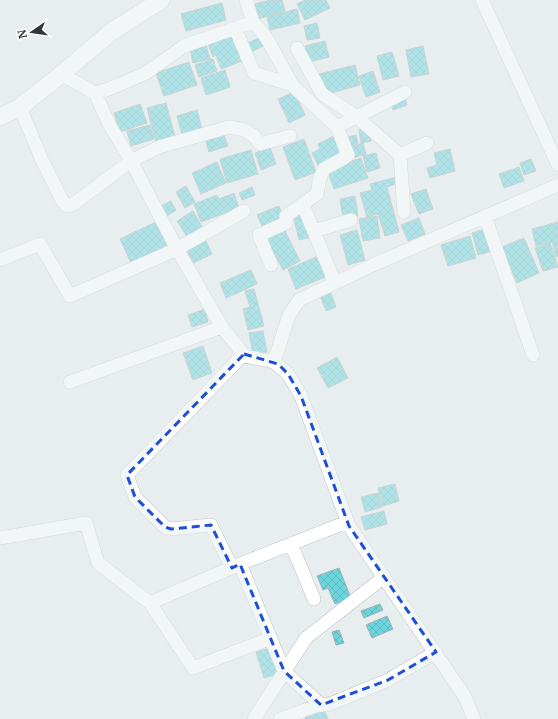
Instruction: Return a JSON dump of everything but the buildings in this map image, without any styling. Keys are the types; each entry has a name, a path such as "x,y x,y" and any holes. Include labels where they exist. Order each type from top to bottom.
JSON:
{"street":[{"path":"0,117 20,107 111,32 161,0"},
{"path":"246,0 253,22 266,37 292,84 337,127 348,155 324,169 320,178 317,194 286,216 286,223 259,235 271,265"},
{"path":"482,0 558,165"},
{"path":"95,93 109,89 146,73 184,46 253,22"},
{"path":"235,28 254,73 292,84"},
{"path":"297,48 322,94 357,117 400,155 404,212"},
{"path":"61,74 95,93 108,124 131,161 177,249 222,327 245,356 274,362 288,374 301,396 349,526 436,652 465,697 474,719"},
{"path":"337,127 405,92"},
{"path":"20,107 41,158 63,202 67,206 72,205 131,161 159,147 229,127 245,130 254,136 260,144 290,136"},
{"path":"400,155 427,143"},
{"path":"274,362 289,315 299,300 375,264 558,185"},
{"path":"303,204 335,283"},
{"path":"0,260 40,244 70,296 177,249 244,211"},
{"path":"485,216 533,355"},
{"path":"314,231 351,220"},
{"path":"70,382 222,327"},
{"path":"244,354 127,475 135,497 166,527 171,529 211,525 236,566 271,638 284,671 321,705"},
{"path":"150,603 236,566 347,522"},
{"path":"0,538 86,523 98,563 150,603 193,668 271,638"},
{"path":"292,544 314,599"},
{"path":"254,719 306,638 384,577"},
{"path":"280,719 310,708 330,704 388,680 436,652"}],"highlighted area":[{"path":"244,354 278,364 288,374 301,396 349,526 436,652 388,680 321,705 284,671 240,564 232,568 211,525 171,529 165,527 135,497 127,475"}]}
